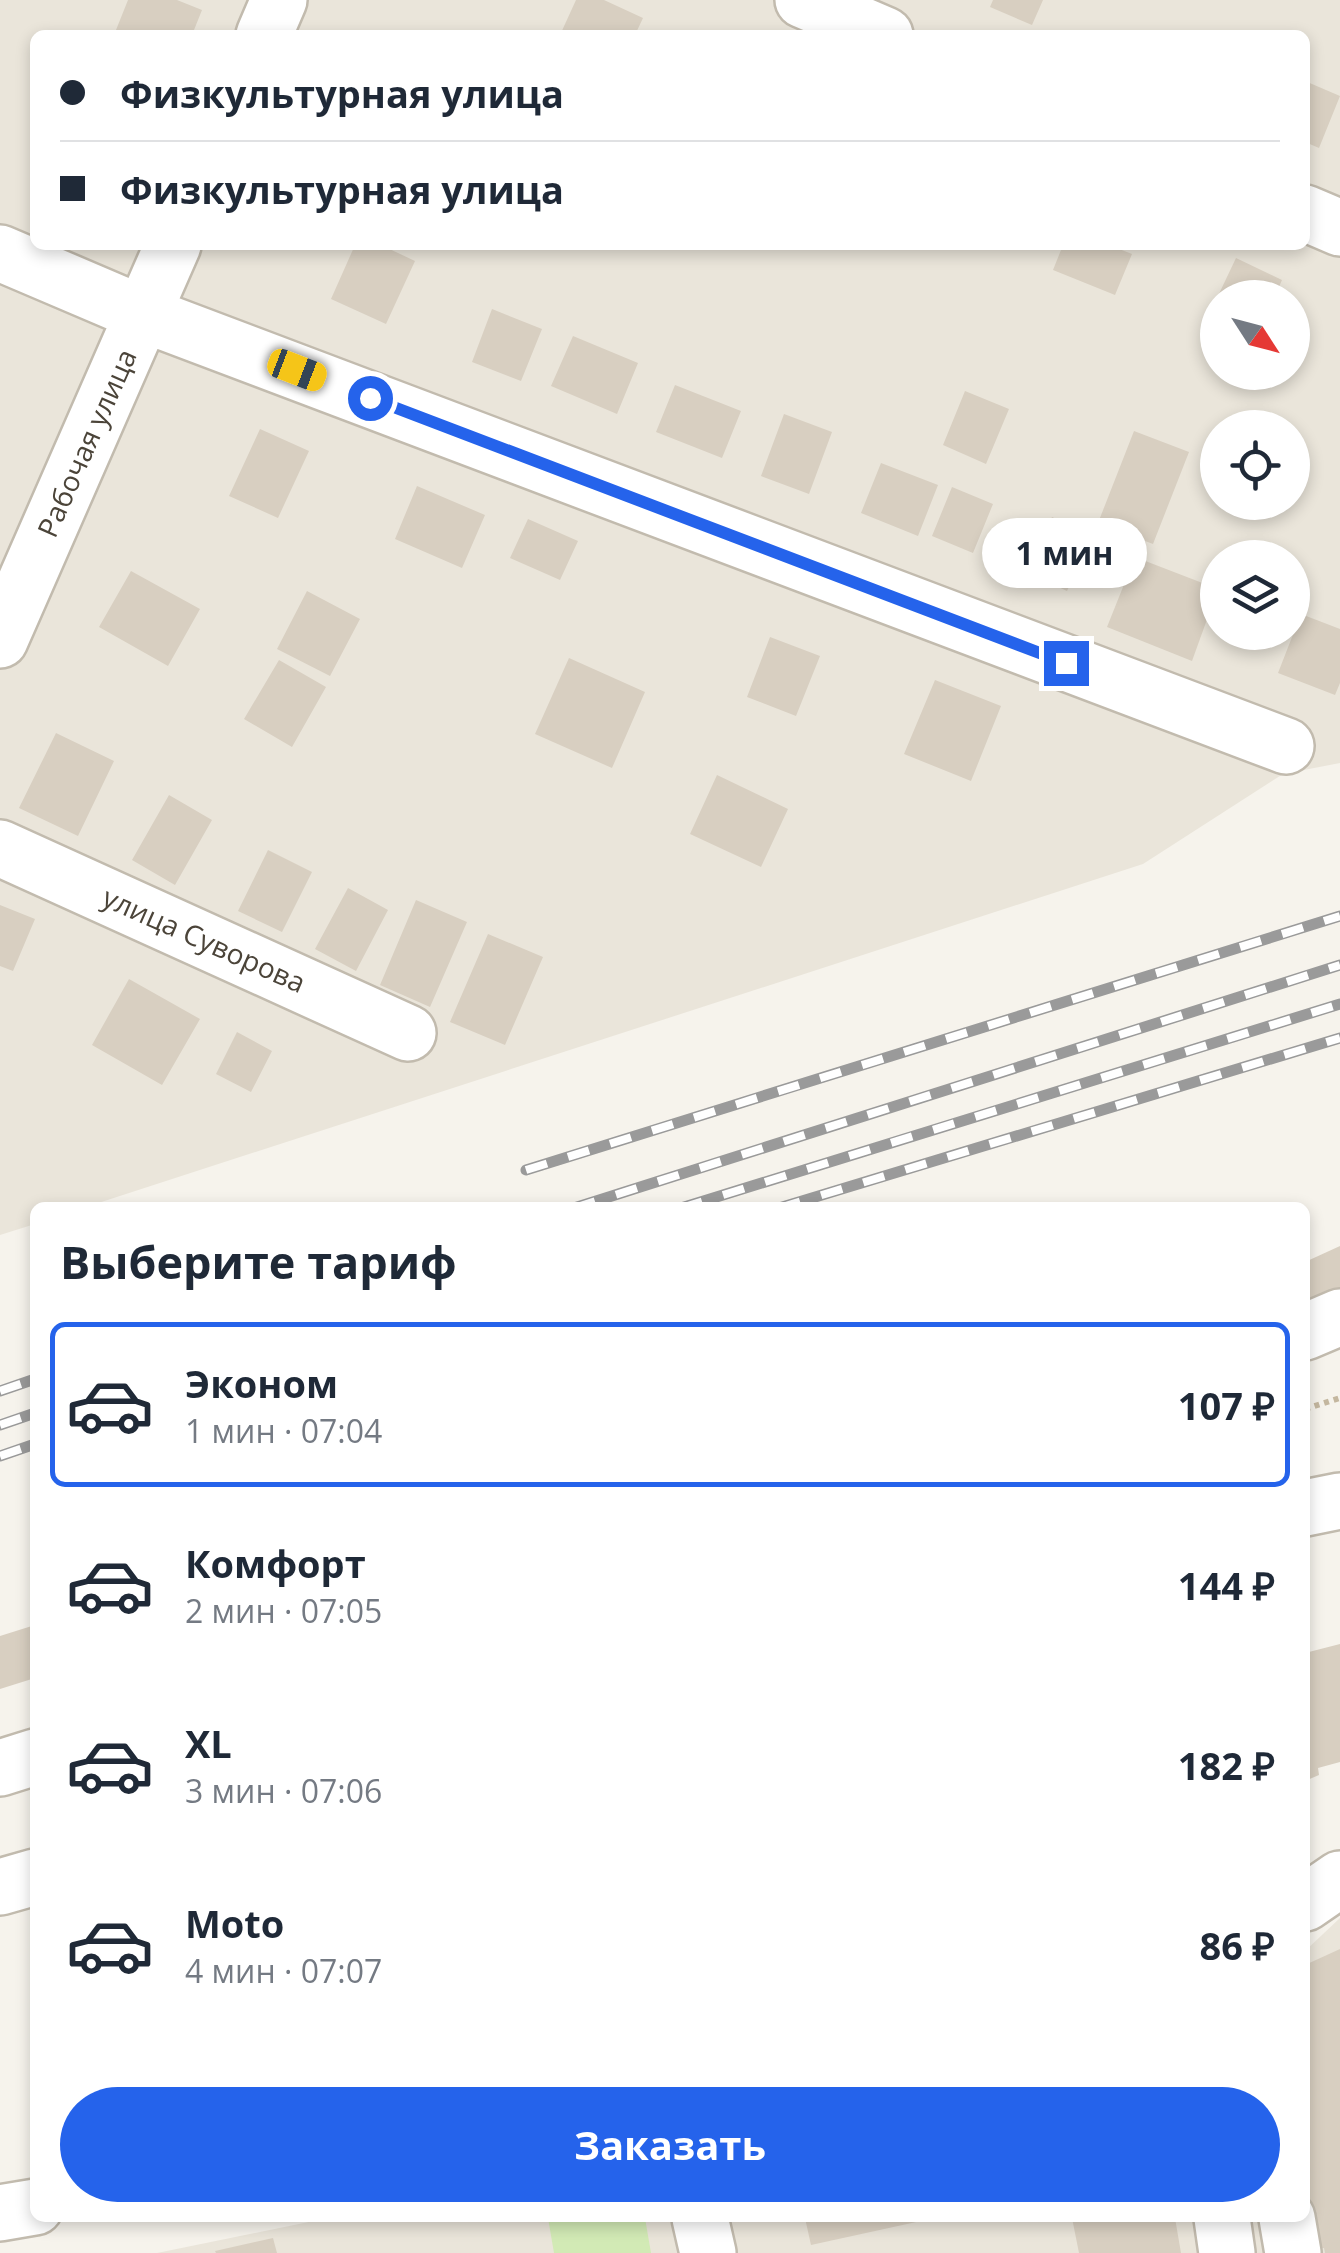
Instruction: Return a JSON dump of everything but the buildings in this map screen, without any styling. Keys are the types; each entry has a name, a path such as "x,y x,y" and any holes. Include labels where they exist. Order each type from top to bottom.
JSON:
{"street":[{"path":"266,30 279,0"},
{"path":"802,0 873,30"},
{"path":"1310,215 1340,228"},
{"name":"Рабочая улица","path":"0,640 171,250"},
{"path":"0,254 143,314 1286,746"},
{"name":"улица Суворова","path":"0,848 408,1033"},
{"path":"1310,1330 1340,1317"},
{"path":"1310,1507 1340,1501"},
{"path":"0,1768 30,1759"},
{"path":"0,1887 30,1878"},
{"path":"1310,1900 1340,1879"},
{"path":"0,2213 30,2208"},
{"path":"701,2222 708,2253"},
{"path":"1223,2222 1228,2253"},
{"path":"1288,2222 1293,2253"}],"path":[{"path":"1310,1407 1340,1398"}],"shaded area":[{"path":"0,0 1340,0 1340,763 1283,774 1143,864 101,1202 30,1202 30,1226 0,1235"},
{"path":"1340,1918 1340,2253 157,2253 308,2222 1310,2222 1310,1946"}],"green space":[{"path":"549,2222 646,2222 651,2253 554,2253"}],"railway":[{"path":"526,1170 1340,916"},
{"path":"593,1202 1340,965"},
{"path":"700,1202 1340,1004"},
{"path":"799,1202 1340,1038"},
{"path":"0,1391 30,1381"},
{"path":"0,1425 30,1415"},
{"path":"0,1456 30,1446"}],"route":[{"path":"370,398 1066,663"}]}
